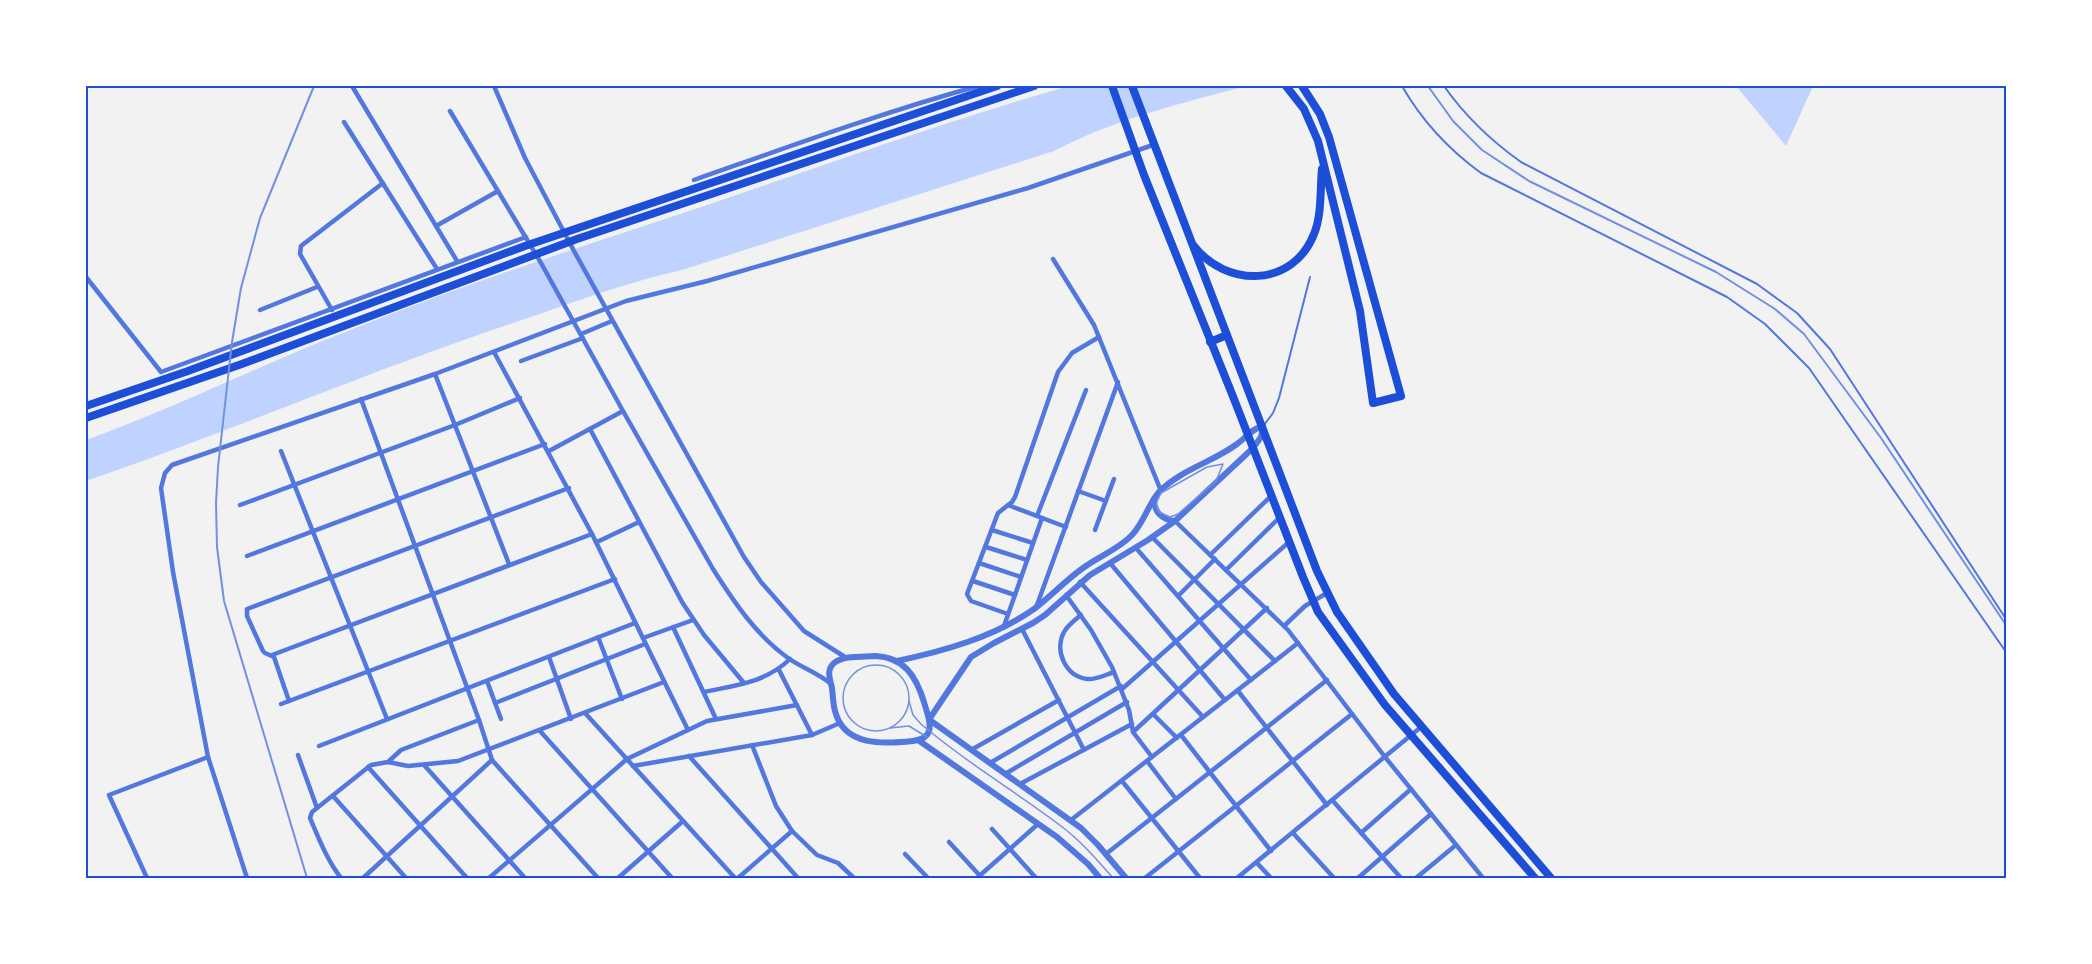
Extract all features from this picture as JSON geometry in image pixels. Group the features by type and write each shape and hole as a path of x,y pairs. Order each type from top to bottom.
{"highway":[{"path":"86,406 238,353 525,246 997,86"},
{"path":"86,418 578,239 1034,86"},
{"path":"1286,86 1309,120 1323,160 1360,311 1373,403 1401,396 1329,137 1320,114 1302,86"},
{"path":"1193,245 1211,263 1238,275 1268,274 1287,266 1309,245 1317,226 1323,160"}],"main road":[{"path":"1112,86 1130,138 1289,542 1324,621 1378,696 1535,879"},
{"path":"1132,86 1327,593 1337,612 1381,677 1551,879"},
{"path":"1210,342 1227,335"}],"street":[{"path":"352,86 458,261"},
{"path":"494,86 525,158 574,252 744,557 761,582 804,630 846,658"},
{"path":"694,180 830,132 978,86"},
{"path":"450,111 526,237 622,411 730,594 760,633 790,659 831,684"},
{"path":"344,122 438,269"},
{"path":"247,879 208,758 173,572 161,483 165,473 177,463 435,374 626,301 707,281 995,197 1153,145"},
{"path":"332,310 300,254 301,246 383,183"},
{"path":"436,226 498,191"},
{"path":"86,277 161,372 526,237"},
{"path":"1053,260 1082,303 1099,337 1161,490"},
{"path":"260,310 317,287"},
{"path":"521,361 611,320"},
{"path":"1008,614 969,599 967,594 1000,510 1015,497 1058,372 1072,353 1099,337"},
{"path":"494,352 549,450 597,543 688,730"},
{"path":"435,374 509,564"},
{"path":"1037,607 1118,382"},
{"path":"1004,626 1086,390"},
{"path":"240,505 520,398"},
{"path":"361,399 492,760 598,879"},
{"path":"549,450 622,411"},
{"path":"897,661 970,641 1004,626 1037,607 1082,568 1126,541 1137,529 1161,490 1231,449 1247,435 1263,426"},
{"path":"1126,879 1090,836 1071,820 930,719 916,679 897,661 882,656 846,658 835,662 831,667 829,676 835,710 840,723 857,738 872,743 887,744 918,740 926,735 930,719 966,663 977,652 1045,615 1080,582 1175,521 1253,448 1261,437 1263,426"},
{"path":"590,429 693,620 744,683"},
{"path":"247,556 545,444"},
{"path":"281,451 387,719"},
{"path":"1095,531 1114,479"},
{"path":"569,489 250,607 247,609 247,616 265,653 272,655 592,534"},
{"path":"1078,491 1106,501"},
{"path":"1178,596 1272,496"},
{"path":"1155,498 1155,505 1165,519 1175,521 1284,626 1384,757 1482,878"},
{"path":"1008,505 1065,527"},
{"path":"1226,570 1280,517"},
{"path":"597,543 639,522"},
{"path":"992,530 1033,543"},
{"path":"1152,537 1275,662"},
{"path":"990,763 1121,688 1289,542"},
{"path":"986,547 1027,560"},
{"path":"1136,548 1251,680"},
{"path":"979,563 1021,578"},
{"path":"1110,563 1225,700"},
{"path":"281,705 615,579"},
{"path":"973,581 1015,595"},
{"path":"1080,582 1203,717"},
{"path":"1284,626 1313,600 1327,593"},
{"path":"1066,595 1081,615 1114,672 1127,702 1133,732 1152,757"},
{"path":"1133,732 1267,608"},
{"path":"1081,615 1064,633 1061,642 1063,661 1076,675 1085,679 1094,679 1114,672"},
{"path":"495,703 606,659 693,620"},
{"path":"319,746 635,623"},
{"path":"673,627 716,719"},
{"path":"1022,629 1084,750"},
{"path":"598,638 622,699"},
{"path":"970,641 977,652"},
{"path":"1071,820 1298,643"},
{"path":"272,655 289,702"},
{"path":"549,657 571,719"},
{"path":"704,692 768,676 779,670 790,659"},
{"path":"779,670 812,735"},
{"path":"1106,854 1327,680"},
{"path":"488,681 501,719"},
{"path":"341,879 326,856 311,820 311,813 368,767 376,763 388,762 402,766 458,761 664,682"},
{"path":"1238,691 1327,805"},
{"path":"971,750 1059,700"},
{"path":"1005,774 1127,702"},
{"path":"489,879 627,759 716,719 797,705"},
{"path":"585,713 736,879 792,831"},
{"path":"1153,714 1179,736 1271,851"},
{"path":"1145,879 1352,714"},
{"path":"388,762 401,750 479,720"},
{"path":"633,766 812,735 840,723"},
{"path":"1020,784 1132,724"},
{"path":"1237,879 1422,727"},
{"path":"540,730 672,879"},
{"path":"918,740 1038,824 1072,850 1099,878"},
{"path":"752,745 776,806 792,831 817,855 838,863 854,879"},
{"path":"298,755 317,808"},
{"path":"689,756 798,879"},
{"path":"147,879 109,795 208,758"},
{"path":"363,879 492,760"},
{"path":"1147,761 1176,799"},
{"path":"424,765 525,879"},
{"path":"368,767 467,879"},
{"path":"1122,781 1200,879"},
{"path":"1361,833 1411,789"},
{"path":"333,796 406,879"},
{"path":"1333,801 1401,879"},
{"path":"1358,879 1431,814"},
{"path":"618,879 683,821"},
{"path":"949,842 980,878 1038,824"},
{"path":"992,829 1036,879"},
{"path":"1293,833 1334,879"},
{"path":"1416,879 1456,845"},
{"path":"905,854 928,879"},
{"path":"1257,863 1271,879"}],"lane":[{"path":"1402,86 1429,126 1462,159 1481,173 1727,297 1756,317 1782,340 1814,375 2007,652"},
{"path":"1444,86 1475,125 1521,162 1757,284 1797,313 1830,349 2007,619"},
{"path":"1263,426 1273,413 1279,398 1310,277"}],"water":[{"path":"1069,86 1247,86 1149,113 1101,130 1054,151 682,270 583,299 415,358 86,481 86,440 315,344 423,302 536,262 911,135"},
{"path":"1736,86 1813,86 1786,146"}],"tram line":[{"path":"1223,464 1216,481 1178,514 1170,517 1159,512 1156,504 1161,493 1207,467 1223,464"},
{"path":"876,665 889,668 899,675 906,685 909,698 906,711 899,721 889,728 876,731 863,728 853,721 846,711 843,698 846,685 853,675 863,668 876,665"},
{"path":"909,701 913,715 921,724 1068,832 1113,878"},
{"path":"890,728 909,726 927,737"}],"railway":[{"path":"307,878 224,601 217,547 216,503 232,342 241,288 260,218 314,86"},
{"path":"1428,86 1453,121 1482,150 1529,181 1716,272 1775,309 1804,334 1881,438 2006,625"}]}
